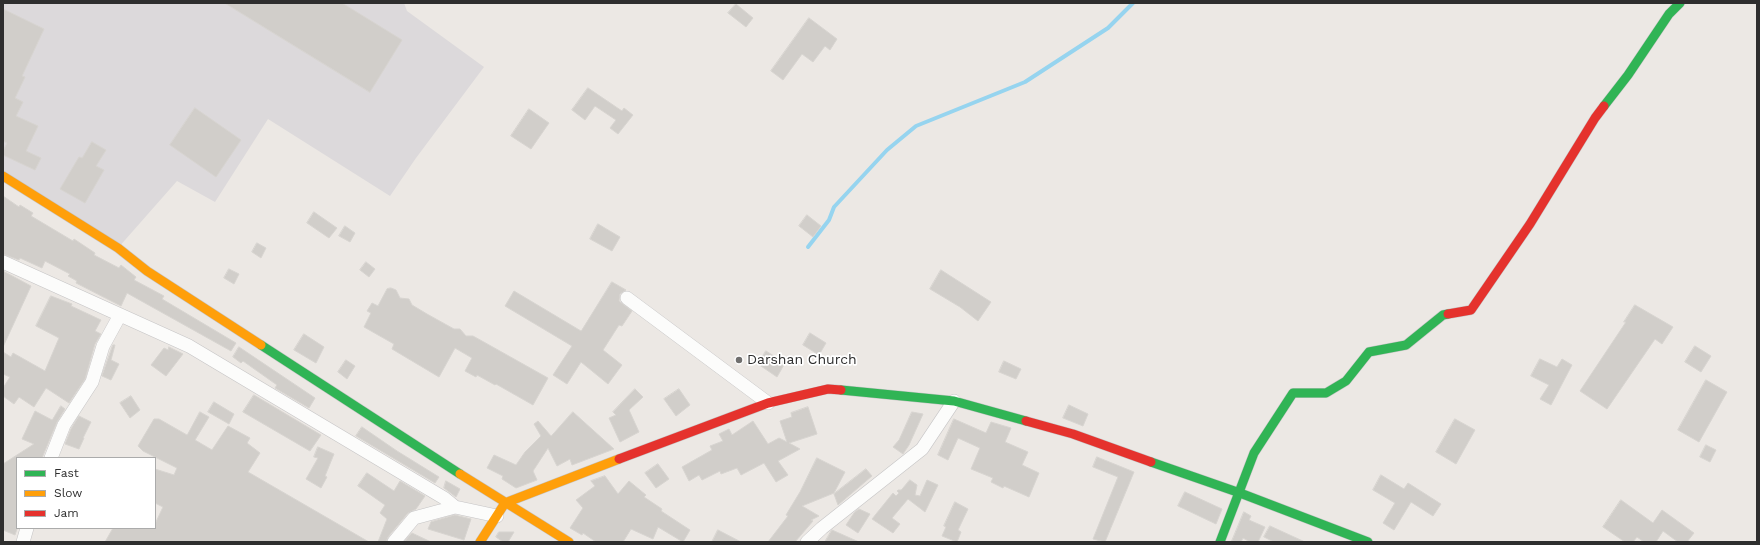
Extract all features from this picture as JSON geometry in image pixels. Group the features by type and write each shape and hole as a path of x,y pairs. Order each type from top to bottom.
{"street":[{"path":"1220,542 1240,493 1254,452 1293,393 1326,393 1346,381 1370,352 1406,345 1444,315 1471,310 1530,224 1595,118 1628,75 1669,14 1680,3"},
{"path":"3,176 118,248 148,271 505,503 569,542"},
{"path":"3,262 120,315 205,356 444,498 455,507"},
{"path":"627,298 768,403"},
{"path":"51,457 64,425 92,382 103,346 120,315"},
{"path":"480,542 505,503 768,403 828,389 954,401 1074,434 1240,493 1368,542"},
{"path":"807,542 822,528 922,449 954,401"},
{"path":"394,542 414,518 455,507 497,516"},
{"path":"23,542 27,529"}],"shaded area":[{"path":"3,3 404,3 407,11 484,67 416,158 390,196 268,119 215,202 177,181 118,248 3,176"}],"building":[{"path":"225,3 342,3 402,40 370,92"},
{"path":"736,4 753,18 746,27 728,13"},
{"path":"3,9 44,29 22,76 25,77 15,98 23,102 16,116 38,126 26,151 41,158 35,170 3,155 3,151 7,143 3,141"},
{"path":"809,18 837,39 830,50 825,46 813,62 802,54 783,80 771,71"},
{"path":"588,88 622,111 624,108 633,115 618,134 610,128 616,120 595,106 585,120 572,110"},
{"path":"195,108 241,140 216,177 170,145"},
{"path":"529,109 549,123 531,149 511,136"},
{"path":"92,142 106,150 96,166 104,170 85,203 60,189 79,157 82,158"},
{"path":"3,196 19,207 20,205 33,213 31,216 73,241 74,239 95,253 94,255 119,268 121,265 136,277 134,280 164,296 162,299 236,343 231,351 127,293 121,306 76,283 77,281 68,276 70,274 45,261 42,268 20,258 19,260 3,254"},
{"path":"314,212 337,228 329,238 307,223"},
{"path":"807,215 821,226 813,237 799,226"},
{"path":"598,224 620,237 612,251 590,239"},
{"path":"345,226 355,233 350,242 339,236"},
{"path":"257,243 266,248 261,258 252,252"},
{"path":"366,262 375,269 369,277 360,270"},
{"path":"229,269 239,274 234,284 224,278"},
{"path":"941,270 991,302 978,321 960,307 930,289"},
{"path":"3,271 31,286 3,347"},
{"path":"612,282 626,290 620,294 619,301 632,311 622,326 619,325 603,350 622,365 608,384 581,362 567,384 553,375 572,346 505,306 514,291 581,331"},
{"path":"391,288 396,290 400,298 409,299 412,305 427,314 454,329 460,329 466,336 473,336 548,378 533,405 496,384 495,385 477,375 476,377 465,371 472,358 455,348 439,377 392,349 394,344 364,327 371,313 367,311 372,303 378,306 387,289"},
{"path":"51,296 72,304 71,306 101,320 95,331 101,334 95,344 85,379 69,403 46,388 34,407 19,397 14,404 3,396 3,388 10,377 3,374 3,352 11,357 13,353 45,371 59,338 36,326"},
{"path":"1635,305 1673,327 1662,344 1655,339 1607,409 1580,391 1626,322 1624,322"},
{"path":"810,333 826,343 819,355 803,345"},
{"path":"304,334 324,347 316,363 294,350"},
{"path":"113,345 115,345 111,360 119,364 111,380 102,376"},
{"path":"1695,346 1711,356 1701,372 1685,362"},
{"path":"169,347 183,354 166,376 151,365 164,348 168,350"},
{"path":"239,347 315,398 309,408 275,388 277,385 243,361 241,363 233,357"},
{"path":"766,351 785,363 777,377 758,364"},
{"path":"1540,359 1557,367 1562,359 1572,365 1551,405 1540,399 1549,385 1531,376"},
{"path":"346,360 355,366 347,379 338,372"},
{"path":"1004,361 1021,369 1016,379 999,372"},
{"path":"1706,380 1727,392 1699,442 1678,430"},
{"path":"635,389 643,397 629,410 639,432 620,442 609,418 616,415 613,412"},
{"path":"679,389 690,405 676,416 664,399"},
{"path":"254,395 321,435 310,451 243,412"},
{"path":"131,396 140,410 130,418 120,403"},
{"path":"214,402 234,414 229,424 208,412"},
{"path":"1069,405 1088,414 1083,426 1063,418"},
{"path":"61,406 65,409 57,422 42,457 16,457 17,529 15,535 3,530 3,464 34,444 22,439 35,411 52,420"},
{"path":"808,407 817,434 789,443 800,449 778,461 788,475 776,482 764,463 741,475 737,468 721,474 720,471 702,480 699,475 689,481 682,467 712,450 710,446 723,441 719,434 729,429 732,435 753,421 768,444 779,438 787,442 780,421 792,417 791,413"},
{"path":"200,412 209,417 195,440 212,450 228,426 250,438 247,443 260,453 248,472 369,542 105,542 112,529 156,529 156,522 163,507 156,504 156,469 174,475 177,468 143,451 138,446 154,419 159,419 187,435"},
{"path":"573,412 614,449 572,465 570,459 557,466 548,448 533,471 537,480 516,488 502,479 503,476 487,468 494,455 516,465 525,452 541,436 534,424 538,421 551,436"},
{"path":"912,412 923,414 909,445 903,454 893,447 899,440"},
{"path":"79,416 91,422 79,449 65,444 71,429"},
{"path":"954,419 986,433 991,422 1011,428 1005,442 1028,452 1022,465 1039,473 1029,497 1004,486 1003,488 991,482 993,478 971,469 980,448 958,438 948,460 938,455"},
{"path":"1455,419 1475,430 1456,464 1436,452"},
{"path":"362,427 439,477 435,483 356,436"},
{"path":"1706,445 1716,450 1710,462 1700,457"},
{"path":"318,447 334,454 325,476 327,477 321,488 306,479 318,458 314,457"},
{"path":"1097,457 1134,472 1105,542 1093,539 1118,477 1093,467"},
{"path":"817,458 845,472 834,493 802,506 819,516 811,520 813,521 795,542 768,542 788,516 786,515 800,492"},
{"path":"658,464 669,479 656,488 645,473"},
{"path":"866,469 872,476 838,505 834,494"},
{"path":"367,473 394,491 400,481 425,496 416,509 408,513 388,537 386,542 378,542 387,519 380,513 385,505 358,486"},
{"path":"1381,475 1404,489 1408,483 1441,504 1433,516 1411,502 1394,530 1383,523 1395,503 1373,490"},
{"path":"605,476 618,494 629,481 646,495 644,497 662,509 661,511 690,530 683,542 658,527 653,539 631,529 623,542 596,542 583,533 582,535 570,528 583,508 576,500 595,486 591,481"},
{"path":"910,480 917,485 915,495 920,496 927,480 938,485 925,512 908,499 892,518 900,524 893,533 872,519 893,493 896,496 899,493 897,491 901,490"},
{"path":"446,481 460,489 456,497 444,488"},
{"path":"1185,492 1222,509 1216,524 1178,506"},
{"path":"1621,500 1653,523 1662,510 1694,533 1687,542 1678,542 1663,531 1656,542 1644,542 1637,537 1633,542 1625,542 1603,527"},
{"path":"955,502 968,509 958,530 961,532 957,542 942,536 946,527 944,526"},
{"path":"859,509 870,514 858,533 846,525 854,513"},
{"path":"1244,512 1251,516 1249,520 1265,527 1258,542 1250,542 1243,538 1241,542 1232,541"},
{"path":"455,515 471,519 464,540 428,529 431,522"},
{"path":"1270,526 1305,542 1274,542 1264,537"},
{"path":"718,530 741,542 712,542"},
{"path":"832,530 859,542 825,542"},
{"path":"499,532 514,532 508,542 503,542 496,537"},
{"path":"412,533 431,542 404,542"}],"waterway":[{"path":"808,247 829,220 834,207 887,150 916,126 1025,82 1108,28 1133,3"}],"traffic: fast":[{"path":"1604,106 1628,75 1669,14 1680,3"},
{"path":"1220,542 1254,453 1293,393 1326,393 1346,381 1369,352 1406,345 1443,315 1448,314"},
{"path":"261,345 460,474"},
{"path":"841,390 954,401 1026,421"},
{"path":"1151,462 1240,493 1368,542"}],"traffic: slow":[{"path":"3,176 118,248 147,271 261,345"},
{"path":"480,542 505,503 619,459"},
{"path":"460,474 569,542"}],"traffic: jam":[{"path":"1448,314 1471,310 1530,224 1595,118 1604,106"},
{"path":"619,459 768,403 828,389 841,390"},
{"path":"1026,421 1073,434 1151,462"}],"place":[{"name":"Darshan Church","path":"739,360"}]}
